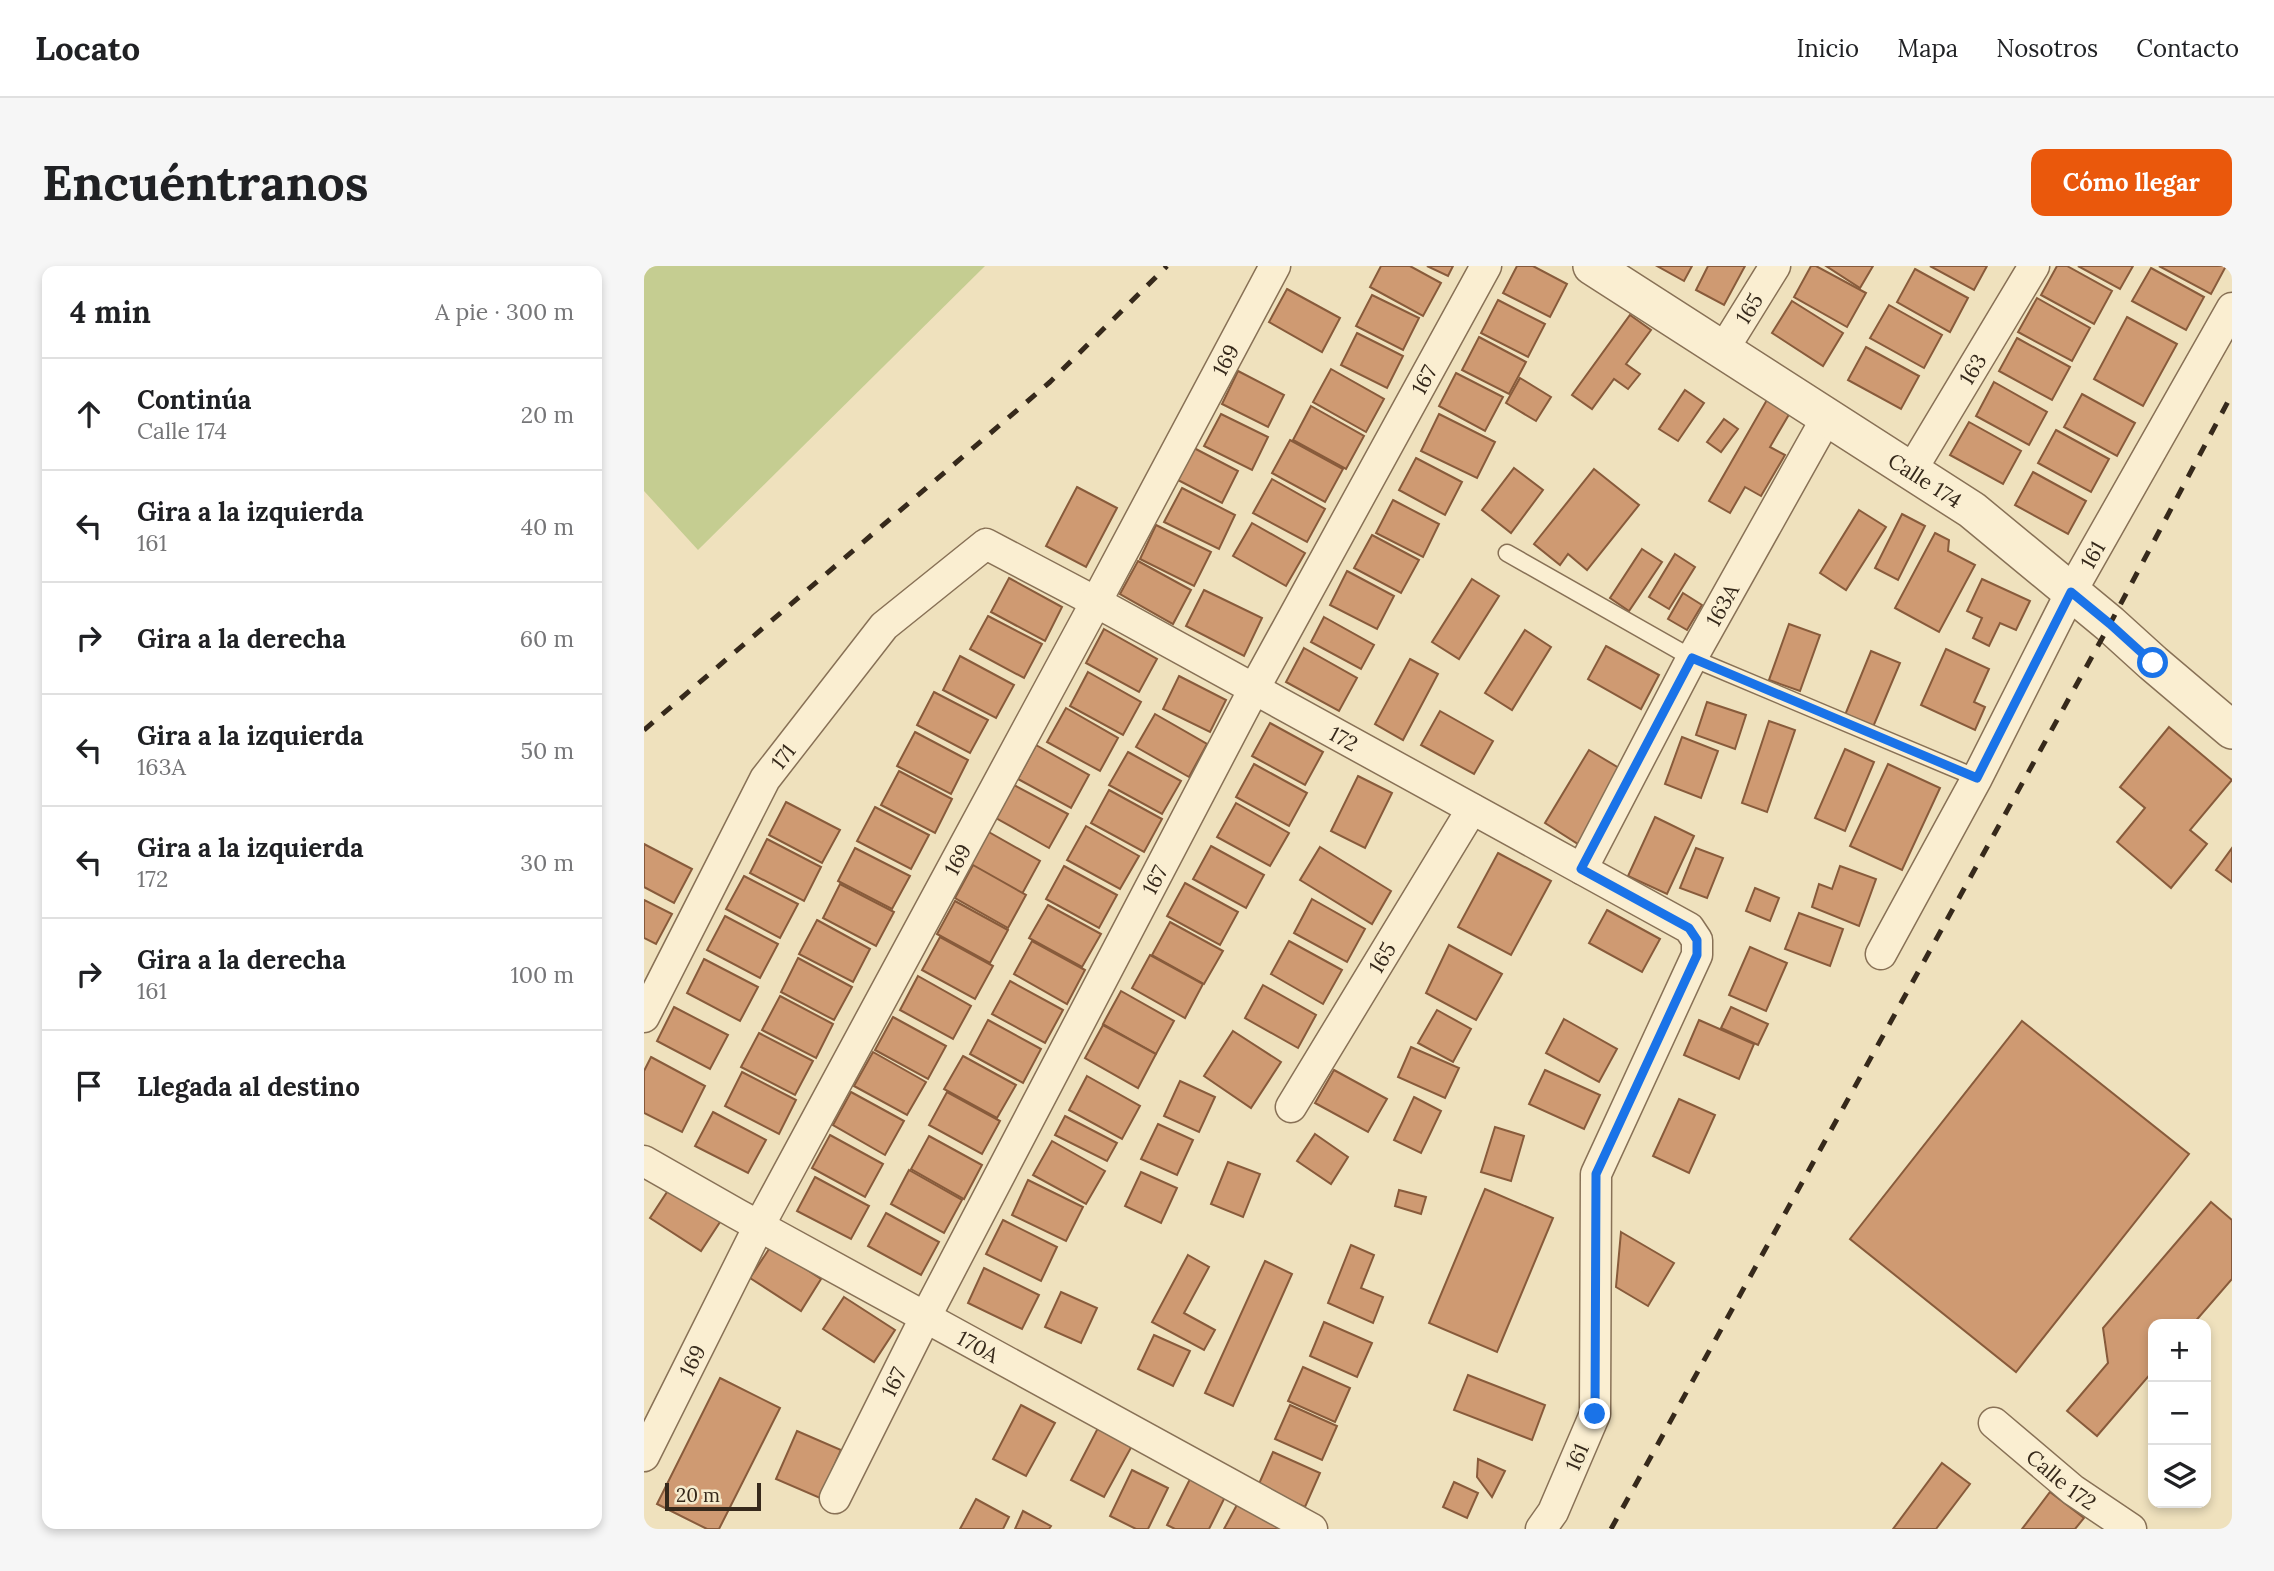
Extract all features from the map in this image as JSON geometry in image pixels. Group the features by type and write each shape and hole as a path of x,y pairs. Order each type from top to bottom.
{"street":[{"name":"169","path":"644,1456 759,1226 1275,266"},
{"name":"167","path":"835,1499 926,1316 1254,689 1486,266"},
{"name":"Calle 174","path":"1592,266 1972,510 2232,730"},
{"name":"165","path":"1723,350 1775,266"},
{"name":"163","path":"1911,471 2034,266"},
{"name":"161","path":"1881,954 1977,778 2071,592 2232,308"},
{"name":"163A","path":"1581,869 1692,658 1827,417"},
{"name":"172","path":"986,544 1689,928 1697,940"},
{"name":"171","path":"644,1017 765,779 884,626 986,544"},
{"name":"165","path":"1291,1107 1472,809"},
{"name":"161","path":"1541,1529 1553,1512 1595,1414 1596,1174 1697,955 1697,940"},
{"name":"170A","path":"644,1161 1312,1529"},
{"name":"Calle 172","path":"1994,1423 2073,1490 2127,1528"}],"lane":[{"path":"1507,553 1692,658 1977,778"}],"green space":[{"path":"644,266 985,266 698,550 644,491"}],"building":[{"path":"1381,266 1410,266 1441,283 1423,316 1370,287"},
{"path":"1427,266 1453,266 1448,276"},
{"path":"1517,266 1533,266 1567,284 1550,317 1503,293"},
{"path":"1657,266 1692,266 1684,281"},
{"path":"1708,266 1745,266 1724,305 1696,290"},
{"path":"1811,266 1816,266 1866,293 1847,327 1794,297"},
{"path":"1826,266 1873,266 1860,288"},
{"path":"1930,266 1987,266 1974,290"},
{"path":"2057,266 2067,266 2112,291 2094,324 2041,295"},
{"path":"2078,266 2133,266 2120,289"},
{"path":"2159,266 2226,266 2211,294"},
{"path":"2151,268 2204,297 2186,330 2132,301"},
{"path":"1915,269 1968,298 1950,332 1897,302"},
{"path":"1287,289 1340,318 1322,352 1269,322"},
{"path":"1372,295 1419,318 1403,350 1356,326"},
{"path":"2037,298 2090,328 2072,361 2018,332"},
{"path":"1498,300 1545,324 1528,357 1481,333"},
{"path":"1792,301 1843,333 1823,366 1772,333"},
{"path":"1889,305 1942,335 1924,368 1870,338"},
{"path":"1630,315 1651,330 1626,364 1640,374 1628,389 1614,379 1592,409 1572,395"},
{"path":"2127,317 2177,344 2143,406 2094,379"},
{"path":"1357,333 1403,356 1387,388 1341,365"},
{"path":"1479,337 1526,362 1509,394 1462,370"},
{"path":"2017,338 2070,367 2052,400 1999,371"},
{"path":"1866,347 1919,376 1901,409 1848,380"},
{"path":"1331,369 1384,399 1366,432 1313,402"},
{"path":"1238,371 1284,395 1268,427 1222,404"},
{"path":"1456,373 1503,397 1485,431 1439,406"},
{"path":"1520,378 1551,397 1536,421 1506,403"},
{"path":"1994,382 2047,412 2029,445 1976,416"},
{"path":"1685,390 1704,403 1678,441 1659,429"},
{"path":"2082,394 2135,423 2117,456 2064,427"},
{"path":"1768,398 1791,411 1770,447 1785,455 1761,496 1745,487 1730,513 1709,501"},
{"path":"1311,406 1364,436 1346,469 1293,440"},
{"path":"1221,414 1268,437 1252,470 1204,446"},
{"path":"1439,414 1495,442 1477,478 1421,451"},
{"path":"1724,419 1738,429 1721,452 1707,442"},
{"path":"1969,422 2021,451 2003,484 1950,455"},
{"path":"2056,430 2109,459 2091,492 2038,463"},
{"path":"1290,440 1343,469 1325,502 1272,473"},
{"path":"1192,447 1238,471 1222,503 1176,479"},
{"path":"1416,458 1462,482 1445,515 1399,490"},
{"path":"1514,468 1543,490 1511,533 1482,510"},
{"path":"1594,469 1639,505 1587,570 1568,554 1560,565 1534,544"},
{"path":"2033,472 2086,501 2068,534 2015,505"},
{"path":"1272,479 1325,509 1307,542 1253,513"},
{"path":"1077,487 1117,508 1086,567 1046,546"},
{"path":"1182,488 1235,515 1219,549 1164,522"},
{"path":"1393,500 1439,524 1423,557 1376,533"},
{"path":"1859,510 1886,527 1846,590 1820,573"},
{"path":"1902,514 1925,526 1898,580 1875,568"},
{"path":"1252,523 1305,553 1286,586 1233,556"},
{"path":"1156,525 1211,552 1194,586 1140,559"},
{"path":"1935,533 1949,540 1948,551 1975,565 1939,632 1895,608"},
{"path":"1372,535 1419,560 1401,593 1354,568"},
{"path":"1642,549 1662,562 1629,611 1610,598"},
{"path":"1675,554 1695,567 1669,609 1649,597"},
{"path":"1138,561 1191,590 1173,624 1120,594"},
{"path":"1347,571 1394,596 1377,629 1330,605"},
{"path":"1009,578 1062,607 1045,641 991,612"},
{"path":"1472,579 1499,596 1459,659 1432,642"},
{"path":"1982,579 2030,601 2016,630 2000,623 1989,646 1973,638 1982,618 1967,611"},
{"path":"1204,590 1262,618 1244,656 1186,626"},
{"path":"1683,593 1702,605 1687,630 1668,619"},
{"path":"988,616 1042,644 1024,678 970,649"},
{"path":"1324,617 1374,645 1361,669 1311,642"},
{"path":"1789,624 1820,635 1800,691 1769,680"},
{"path":"1104,629 1157,659 1139,692 1086,663"},
{"path":"1525,630 1551,647 1512,710 1485,693"},
{"path":"1606,646 1659,675 1641,709 1588,679"},
{"path":"1304,648 1357,678 1339,711 1286,682"},
{"path":"1946,649 1989,669 1974,702 1985,707 1975,730 1921,705"},
{"path":"1871,651 1900,663 1873,727 1845,715"},
{"path":"960,656 1014,685 996,718 943,690"},
{"path":"1410,659 1438,674 1403,740 1375,724"},
{"path":"1088,672 1141,702 1123,735 1070,706"},
{"path":"1179,676 1226,700 1210,732 1163,709"},
{"path":"934,692 988,720 970,753 917,725"},
{"path":"1707,702 1746,715 1735,749 1696,735"},
{"path":"1066,708 1118,738 1100,771 1047,742"},
{"path":"1440,711 1493,741 1474,774 1421,745"},
{"path":"1155,714 1207,744 1189,777 1136,747"},
{"path":"1769,721 1795,730 1767,812 1742,803"},
{"path":"1270,723 1323,752 1305,785 1252,756"},
{"path":"2169,727 2232,780 2190,830 2207,844 2171,888 2117,842 2145,808 2120,787"},
{"path":"915,732 968,760 951,794 897,766"},
{"path":"1682,737 1718,751 1701,798 1665,784"},
{"path":"1036,745 1089,775 1071,808 1018,779"},
{"path":"1845,749 1874,762 1845,831 1815,818"},
{"path":"1589,750 1624,771 1578,844 1545,823"},
{"path":"1128,752 1181,781 1162,814 1109,785"},
{"path":"1254,764 1307,793 1289,826 1236,797"},
{"path":"1888,764 1940,788 1902,870 1850,846"},
{"path":"899,771 952,799 935,833 881,805"},
{"path":"1358,776 1392,793 1365,848 1331,831"},
{"path":"1014,785 1068,814 1049,848 996,818"},
{"path":"1109,790 1162,819 1144,852 1091,823"},
{"path":"786,802 840,830 822,863 769,835"},
{"path":"1236,803 1289,833 1270,866 1217,837"},
{"path":"875,807 929,835 911,869 857,841"},
{"path":"1655,817 1694,836 1667,894 1628,876"},
{"path":"1086,826 1139,856 1120,889 1067,860"},
{"path":"987,831 1040,861 1022,894 969,865"},
{"path":"767,839 821,867 804,901 750,873"},
{"path":"644,844 692,869 674,903 644,887"},
{"path":"1211,846 1264,875 1246,908 1193,879"},
{"path":"1320,847 1391,891 1372,924 1300,880"},
{"path":"855,848 910,876 892,909 838,881"},
{"path":"1696,848 1723,858 1707,898 1680,888"},
{"path":"2232,848 2232,882 2216,870"},
{"path":"1498,853 1551,881 1511,955 1458,927"},
{"path":"973,865 1026,895 1008,928 955,898"},
{"path":"1064,866 1117,895 1099,928 1046,899"},
{"path":"1840,866 1876,879 1859,926 1812,907 1819,884 1832,889"},
{"path":"744,876 798,904 780,938 726,909"},
{"path":"1185,883 1238,912 1220,945 1167,916"},
{"path":"840,884 894,912 876,946 823,918"},
{"path":"1755,888 1779,898 1770,921 1746,911"},
{"path":"1312,899 1365,929 1347,962 1294,933"},
{"path":"644,900 672,914 656,944 644,938"},
{"path":"955,901 1008,930 990,963 937,934"},
{"path":"1048,905 1101,934 1082,967 1029,938"},
{"path":"1607,910 1660,939 1642,972 1589,943"},
{"path":"1799,913 1843,929 1830,966 1785,949"},
{"path":"725,916 778,944 760,978 707,950"},
{"path":"817,920 870,949 853,982 799,954"},
{"path":"1170,922 1223,951 1204,984 1152,955"},
{"path":"940,937 993,966 975,999 922,970"},
{"path":"1032,941 1085,970 1067,1004 1014,974"},
{"path":"1289,941 1342,970 1323,1004 1271,974"},
{"path":"1449,945 1502,974 1476,1020 1426,993"},
{"path":"1750,947 1787,963 1766,1011 1729,995"},
{"path":"1150,955 1203,984 1185,1018 1132,988"},
{"path":"798,958 852,987 834,1020 781,992"},
{"path":"704,959 758,987 740,1021 687,993"},
{"path":"918,976 971,1006 953,1039 900,1010"},
{"path":"1010,981 1063,1010 1045,1043 992,1014"},
{"path":"1263,985 1316,1015 1298,1048 1245,1018"},
{"path":"1121,991 1174,1021 1156,1054 1103,1024"},
{"path":"780,996 833,1024 816,1058 762,1030"},
{"path":"674,1007 728,1035 710,1069 657,1041"},
{"path":"1731,1007 1768,1024 1758,1045 1721,1028"},
{"path":"1437,1010 1471,1029 1453,1062 1418,1043"},
{"path":"893,1017 946,1046 928,1079 875,1050"},
{"path":"1564,1019 1617,1049 1599,1082 1546,1053"},
{"path":"988,1020 1041,1049 1023,1083 970,1054"},
{"path":"1699,1020 1754,1044 1739,1079 1684,1055"},
{"path":"2022,1021 2189,1154 2016,1372 1850,1239"},
{"path":"1103,1025 1156,1054 1138,1088 1085,1058"},
{"path":"1233,1031 1281,1062 1251,1108 1204,1076"},
{"path":"759,1033 813,1061 795,1095 741,1067"},
{"path":"1411,1047 1459,1068 1445,1098 1398,1077"},
{"path":"873,1052 926,1082 907,1115 854,1086"},
{"path":"963,1056 1016,1085 997,1118 944,1089"},
{"path":"651,1057 705,1086 682,1132 644,1113 644,1071"},
{"path":"1334,1070 1387,1099 1368,1132 1315,1103"},
{"path":"1545,1070 1600,1095 1584,1129 1529,1104"},
{"path":"742,1072 796,1100 779,1134 725,1106"},
{"path":"1087,1076 1140,1106 1122,1139 1069,1110"},
{"path":"1180,1081 1215,1097 1199,1132 1164,1116"},
{"path":"851,1092 904,1121 885,1155 833,1125"},
{"path":"947,1092 1000,1121 982,1154 929,1125"},
{"path":"1414,1097 1441,1111 1421,1153 1394,1140"},
{"path":"1679,1099 1715,1115 1689,1173 1653,1156"},
{"path":"713,1112 766,1140 748,1173 695,1146"},
{"path":"1065,1116 1117,1143 1107,1161 1055,1135"},
{"path":"1158,1124 1193,1140 1177,1175 1141,1159"},
{"path":"1495,1127 1524,1136 1511,1181 1481,1172"},
{"path":"1315,1134 1348,1157 1331,1184 1297,1161"},
{"path":"830,1135 883,1164 865,1197 812,1168"},
{"path":"929,1136 982,1165 964,1199 911,1169"},
{"path":"1052,1141 1105,1171 1086,1204 1033,1175"},
{"path":"1228,1162 1260,1174 1243,1217 1211,1204"},
{"path":"909,1170 962,1200 944,1233 891,1204"},
{"path":"1141,1172 1177,1188 1161,1223 1125,1206"},
{"path":"815,1177 869,1206 851,1239 797,1211"},
{"path":"1028,1180 1083,1207 1066,1241 1012,1215"},
{"path":"671,1186 722,1219 701,1251 650,1218"},
{"path":"1485,1189 1553,1218 1497,1352 1429,1323"},
{"path":"1399,1190 1426,1197 1421,1214 1395,1206"},
{"path":"2211,1202 2232,1220 2232,1279 2197,1319 2148,1319 2148,1377 2097,1436 2067,1411 2108,1363 2103,1328"},
{"path":"886,1213 939,1242 921,1275 868,1246"},
{"path":"1003,1220 1057,1247 1041,1281 986,1254"},
{"path":"1621,1232 1674,1263 1648,1306 1616,1287"},
{"path":"1351,1245 1374,1255 1361,1288 1383,1297 1373,1323 1328,1303"},
{"path":"771,1246 821,1279 801,1311 750,1278"},
{"path":"1188,1255 1209,1267 1184,1313 1215,1330 1204,1350 1152,1322"},
{"path":"1265,1261 1292,1274 1233,1406 1205,1393"},
{"path":"984,1268 1039,1295 1022,1329 968,1303"},
{"path":"1061,1292 1097,1308 1081,1343 1045,1327"},
{"path":"844,1297 895,1330 874,1362 823,1329"},
{"path":"1324,1322 1372,1343 1357,1377 1310,1356"},
{"path":"1154,1335 1190,1351 1173,1386 1138,1369"},
{"path":"1303,1367 1350,1388 1335,1422 1288,1401"},
{"path":"1468,1375 1545,1405 1532,1440 1454,1410"},
{"path":"720,1378 780,1408 719,1529 707,1529 657,1504"},
{"path":"1021,1405 1055,1423 1026,1476 993,1459"},
{"path":"1290,1405 1337,1426 1322,1460 1275,1439"},
{"path":"1099,1426 1133,1444 1104,1497 1071,1480"},
{"path":"797,1431 841,1450 820,1498 776,1479"},
{"path":"1273,1452 1320,1473 1305,1507 1258,1486"},
{"path":"1478,1459 1505,1471 1492,1497 1477,1477"},
{"path":"1942,1463 1970,1484 1936,1529 1893,1529"},
{"path":"1132,1470 1168,1488 1148,1529 1136,1529 1110,1516"},
{"path":"1190,1479 1225,1497 1209,1529 1175,1529 1167,1525"},
{"path":"1454,1482 1478,1493 1467,1518 1443,1507"},
{"path":"2050,1492 2084,1518 2075,1529 2022,1529"},
{"path":"976,1499 1009,1517 1003,1529 960,1529"},
{"path":"1238,1503 1283,1529 1224,1529"},
{"path":"1023,1511 1051,1526 1049,1529 1015,1529"}],"railway":[{"path":"644,730 1050,382 1167,266"},
{"path":"1611,1529 2110,624 2232,394"}],"route":[{"path":"1595,1414 1596,1174 1697,955 1697,940 1689,928 1581,869 1692,658 1977,778 2071,592 2153,663"}]}
